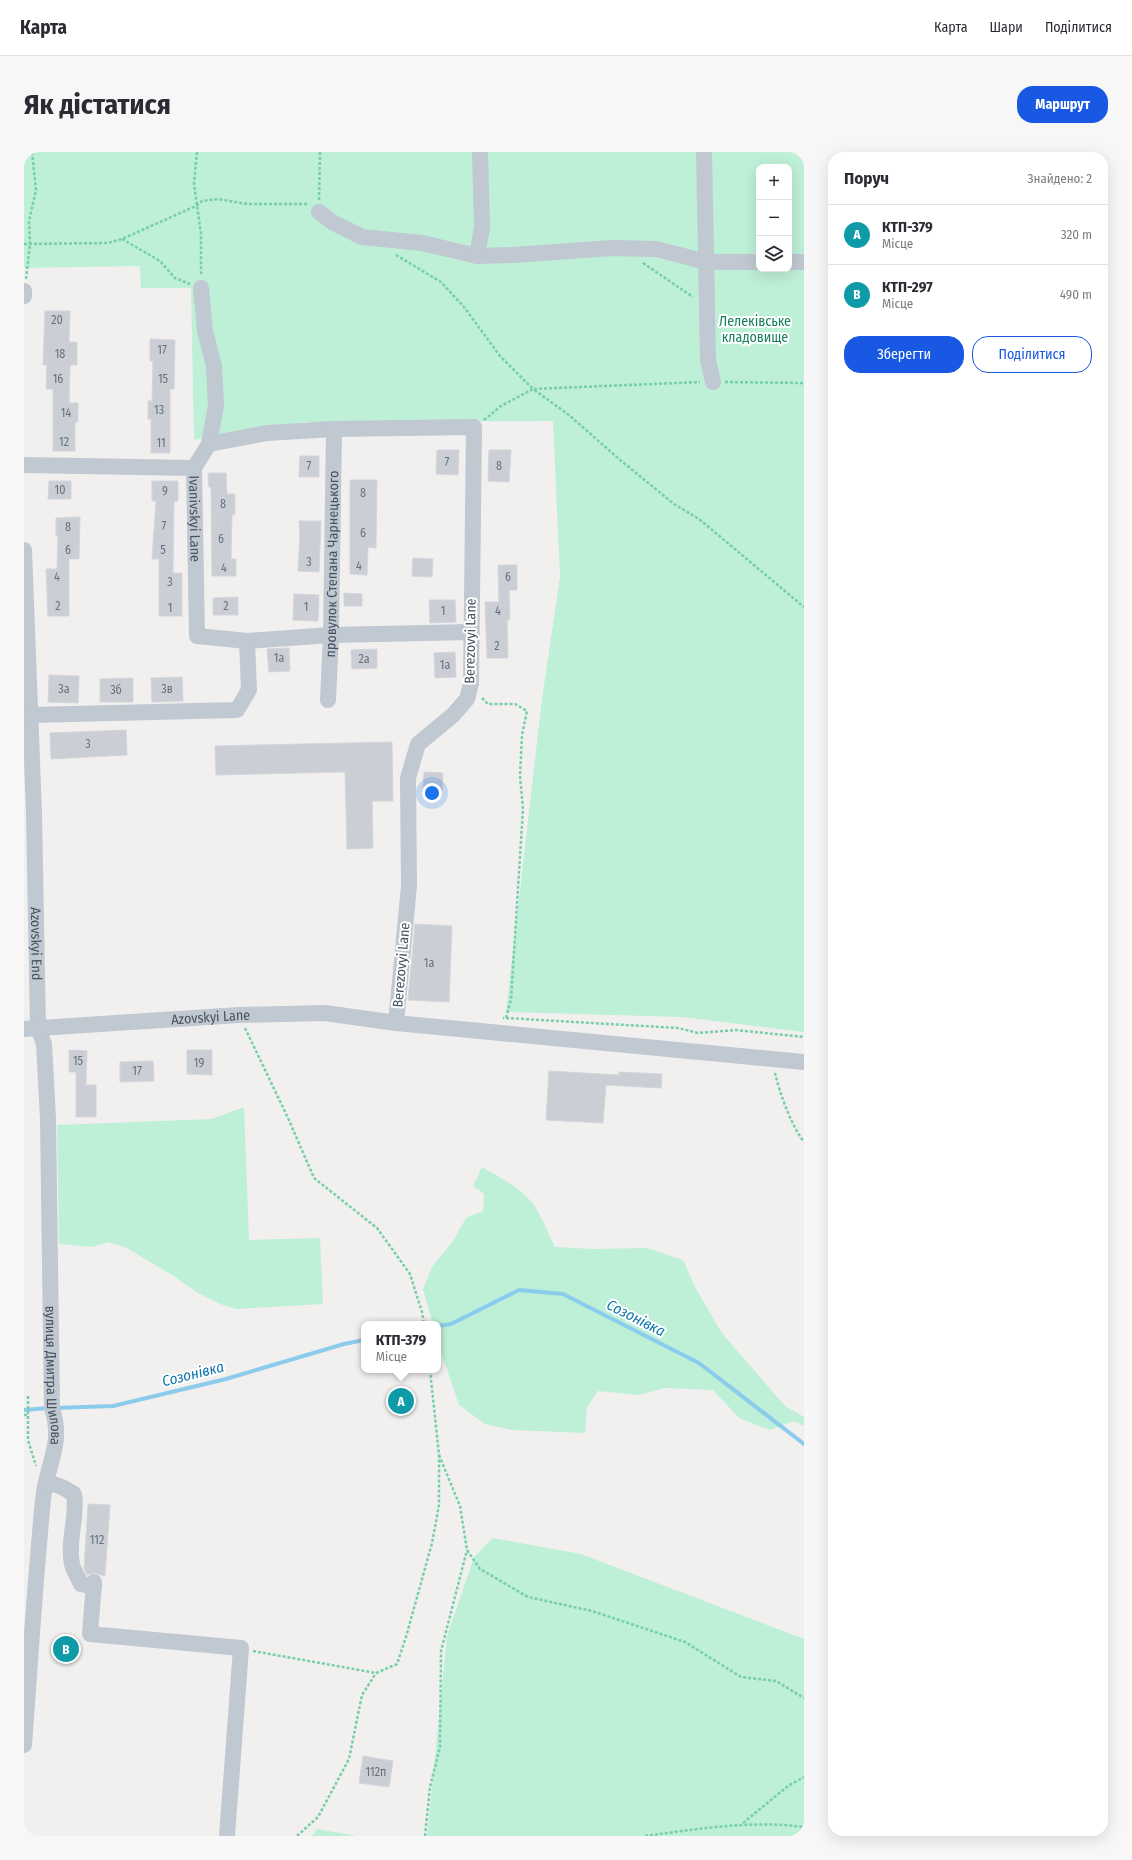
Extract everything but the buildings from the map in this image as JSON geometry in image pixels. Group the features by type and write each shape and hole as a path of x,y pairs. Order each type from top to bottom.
{"street":[{"path":"477,256 482,227 480,152"},
{"path":"704,152 704,225 707,262 708,360 714,382"},
{"path":"319,212 332,222 362,237 422,243 477,256 612,248 656,249 707,262 756,262"},
{"path":"792,262 804,262"},
{"name":"Ivanivskyi Lane","path":"201,288 205,331 214,366 216,406 209,444 194,468 197,636 247,641"},
{"path":"24,291 24,296"},
{"path":"209,444 267,433 334,428 474,427"},
{"name":"Berezovyi Lane","path":"396,1023 409,886 408,778 418,744 453,715 467,699 471,684 470,632 475,448 474,427"},
{"name":"провулок Степана Чарнецького","path":"328,700 331,635 334,428"},
{"path":"24,465 194,468"},
{"name":"Azovskyi End","path":"24,550 34,813 31,1029"},
{"path":"31,715 237,710 249,690 247,641 331,635 470,632"},
{"name":"Azovskyi Lane","path":"31,1029 239,1015 325,1013 396,1023 804,1062"},
{"name":"вулиця Дмитра Шилова","path":"24,1745 43,1497 42,1476 56,1448 56,1421 52,1408 48,1119 44,1044 31,1029"},
{"path":"42,1476 74,1494 76,1505 70,1550 72,1565 81,1584 94,1584 90,1634 241,1648 227,1836"}],"path":[{"path":"24,291 30,244 28,221 36,190 32,152"},
{"path":"122,239 160,262 176,278 201,288 201,234 194,184 197,152"},
{"path":"319,212 320,152"},
{"path":"24,244 108,243 122,239 196,206 202,201 218,199 247,204 308,204 319,212"},
{"path":"389,252 441,282 464,307 500,356 533,389 569,415 619,459 674,504 699,519 804,607"},
{"path":"638,261 651,268 694,298"},
{"path":"474,427 502,406 533,389 714,382 804,383"},
{"path":"471,684 479,696 488,704 515,704 527,711 522,734 520,776 523,809 518,898 511,999 506,1018"},
{"path":"239,1015 288,1118 314,1178 377,1228 410,1274 424,1321"},
{"path":"498,1018 678,1028 698,1033 736,1030 804,1037"},
{"path":"772,1059 778,1087 798,1135 804,1142"},
{"path":"241,1648 376,1673 397,1664 432,1543 439,1505 439,1455 430,1373"},
{"path":"28,1396 28,1440 42,1476"},
{"path":"24,1416 28,1415"},
{"path":"426,1836 430,1787 440,1747 441,1651 467,1550 460,1506 439,1455"},
{"path":"467,1550 480,1569 528,1597 592,1611 685,1642 741,1677 776,1681 804,1698"},
{"path":"297,1836 318,1817 349,1759 362,1695 376,1673"},
{"path":"743,1824 788,1786 804,1777"},
{"path":"644,1836 743,1824 780,1824 804,1827"}],"green space":[{"name":"Лелеківське кладовище","path":"24,152 804,152 804,1032 681,1017 506,1012 542,699 560,577 553,421 305,422 194,440 191,288 141,288 140,266 24,268"},
{"path":"244,1107 249,1240 320,1238 323,1304 236,1309 220,1304 198,1293 172,1275 125,1247 108,1242 92,1247 59,1244 57,1125 212,1119"},
{"path":"482,1167 516,1188 531,1201 539,1213 555,1247 593,1249 647,1248 683,1260 695,1287 721,1332 785,1406 804,1417 804,1426 794,1421 770,1430 739,1418 713,1390 665,1388 639,1395 598,1391 587,1407 585,1433 512,1430 485,1424 459,1405 441,1352 441,1321 432,1321 423,1289 432,1267 453,1241 466,1218 483,1211 484,1194 473,1186"},
{"path":"493,1538 581,1554 804,1639 804,1836 427,1836 447,1636 474,1557"},
{"path":"317,1829 357,1836 312,1836"}],"waterway":[{"name":"Созонівка","path":"441,1326 451,1324 519,1290 563,1294 699,1363 804,1444"},
{"name":"Созонівка","path":"55,1408 113,1406 226,1379 344,1344 361,1341"},
{"name":"Созонівка","path":"24,1410 48,1408"}],"place":[{"name":"КТП-379","path":"401,1401"},
{"name":"КТП-297","path":"66,1649"}]}
